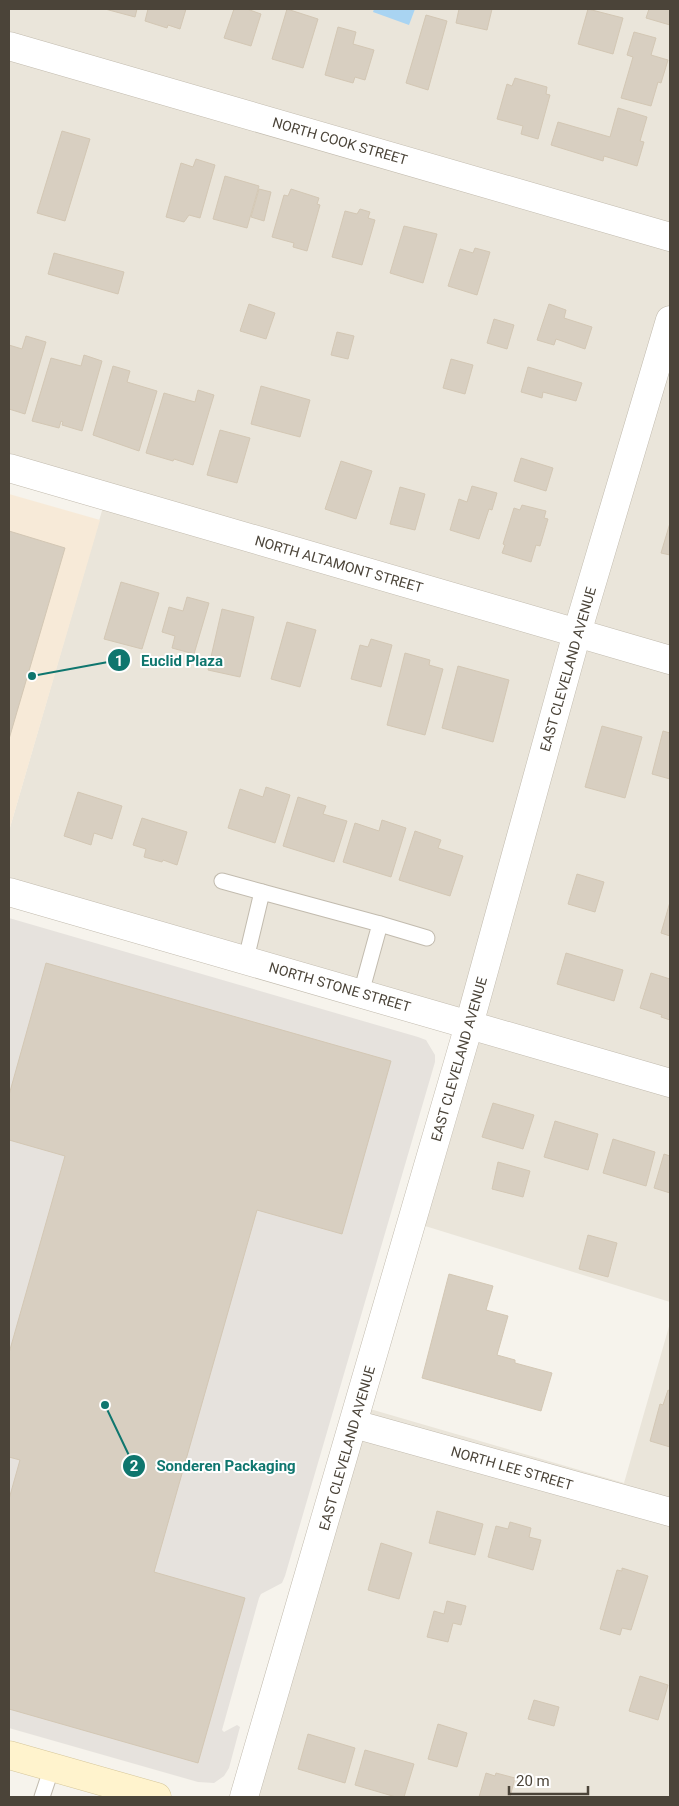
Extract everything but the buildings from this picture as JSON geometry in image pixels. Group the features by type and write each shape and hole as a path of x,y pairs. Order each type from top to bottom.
{"street":[{"name":"NORTH COOK STREET","path":"9,46 670,237"},
{"name":"EAST CLEVELAND AVENUE","path":"244,1797 470,1025 577,633 670,320"},
{"name":"NORTH ALTAMONT STREET","path":"9,468 670,660"},
{"name":"NORTH STONE STREET","path":"9,892 670,1083"},
{"name":"NORTH LEE STREET","path":"354,1424 670,1512"},
{"path":"9,1755 157,1797"}],"lane":[{"path":"222,881 427,938"},
{"path":"246,959 262,892"},
{"path":"361,993 380,924"},
{"path":"42,1797 52,1767"}],"shaded area":[{"path":"9,9 670,9 670,1302 425,1226 472,1067 452,1008 9,881 9,831 108,490 9,460"},
{"path":"9,494 100,520 9,831"},
{"path":"9,918 418,1037 426,1040 435,1055 435,1062 285,1576 282,1583 261,1594 259,1598 222,1730 224,1732 237,1725 240,1727 229,1768 224,1776 214,1783 198,1782 9,1728"},
{"path":"670,1323 670,1797 258,1797 370,1409 624,1483"}],"water":[{"path":"374,9 415,9 409,25 373,12"}],"place":[{"name":"Euclid Plaza","path":"32,676"},
{"name":"Sonderen Packaging","path":"105,1405"}]}
